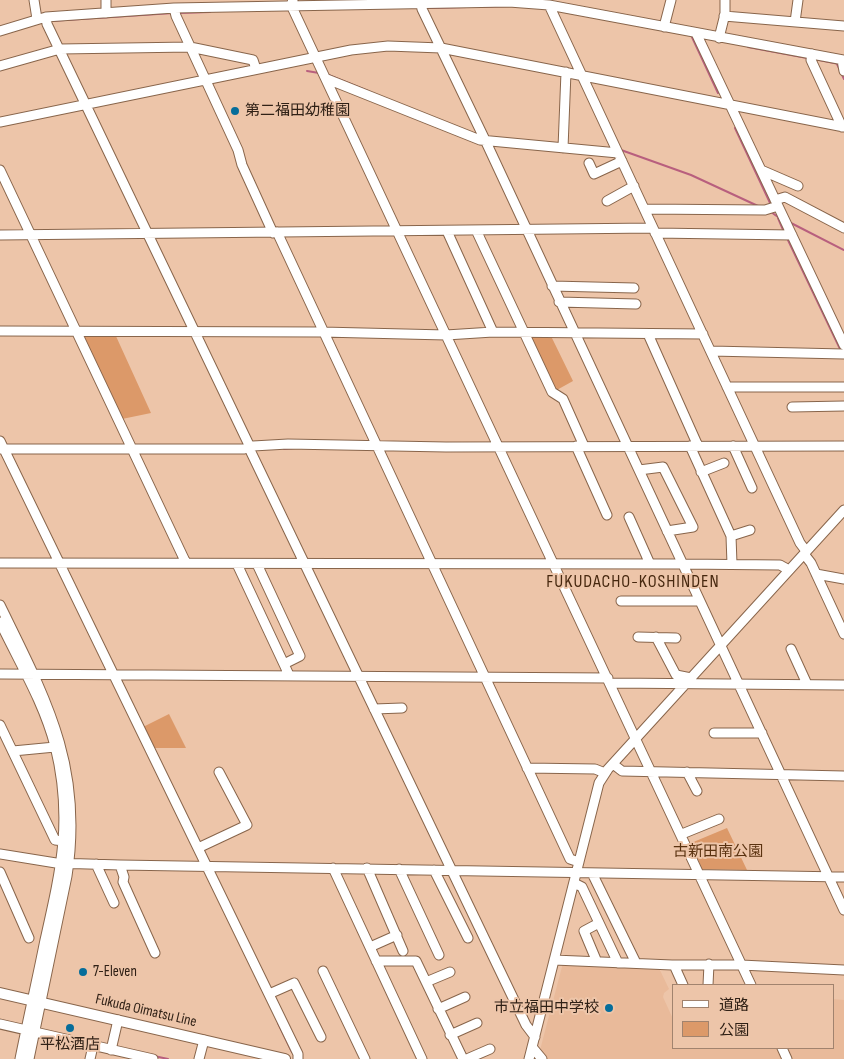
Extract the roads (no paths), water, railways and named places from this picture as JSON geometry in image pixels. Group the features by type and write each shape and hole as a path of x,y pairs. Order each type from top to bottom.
{"main road":[{"name":"Fukuda Oimatsu Line","path":"0,993 285,1059"}],"street":[{"path":"34,0 86,104 192,332 450,869 526,1025 535,1036"},
{"path":"106,0 106,13"},
{"path":"664,27 671,0"},
{"path":"720,38 725,0"},
{"path":"795,22 798,0"},
{"path":"0,31 44,20 106,13 175,11 292,2 421,5 509,2 547,6 664,27 843,64"},
{"path":"292,2 396,229 682,834 750,984"},
{"path":"421,5 485,139 572,332 639,470 683,564 698,601 721,645 844,910"},
{"path":"547,6 582,76 632,188 645,209 652,229 700,334 711,351 754,447 805,553 840,618 844,634"},
{"path":"175,11 238,150 242,165 377,447 570,860 579,862"},
{"path":"724,16 844,26"},
{"path":"696,33 761,170 772,206 788,235 843,351 711,351"},
{"path":"0,66 59,48 190,46 252,60 256,69"},
{"path":"0,122 316,56 388,46 441,48 843,127"},
{"path":"811,57 843,127"},
{"path":"563,146 566,72"},
{"path":"325,75 485,139 563,146 618,155"},
{"path":"588,163 594,174 618,155"},
{"path":"0,170 186,563"},
{"path":"761,170 798,186"},
{"path":"607,201 632,188"},
{"path":"645,209 772,206 785,197 844,228"},
{"path":"0,235 29,233 396,229 447,231 524,228 652,229 788,235"},
{"path":"476,230 552,392 563,399 579,447 607,515"},
{"path":"447,231 493,332"},
{"path":"552,286 634,288"},
{"path":"560,302 636,304"},
{"path":"0,331 322,332 446,335 493,332 700,334"},
{"path":"648,334 701,472 731,536 732,564"},
{"path":"727,387 844,387"},
{"path":"792,407 844,406"},
{"path":"298,1059 298,1054 2,446 248,448 288,444 377,447 733,448 844,446"},
{"path":"733,448 752,488"},
{"path":"701,472 724,463"},
{"path":"639,470 663,467 693,527 667,531"},
{"path":"529,1059 599,783 605,773 636,738 844,510"},
{"path":"629,517 650,564"},
{"path":"731,536 750,530"},
{"path":"0,563 732,564 780,565 789,570"},
{"path":"236,564 289,675"},
{"path":"257,564 300,656 284,664"},
{"path":"816,574 844,579"},
{"path":"621,601 698,601"},
{"path":"0,605 29,674 55,747 63,789 66,863"},
{"path":"0,622 54,720 66,762 72,819 66,863 37,1001 20,1059"},
{"path":"638,637 676,638"},
{"path":"656,637 676,675 689,680"},
{"path":"791,649 807,684"},
{"path":"0,674 115,677 289,675 486,680 689,680 739,684 844,685"},
{"path":"374,709 402,708"},
{"path":"0,725 55,840 64,841"},
{"path":"714,733 762,733"},
{"path":"13,751 55,747"},
{"path":"613,764 622,771 844,776"},
{"path":"527,768 595,769 605,773"},
{"path":"198,848 247,825 219,772"},
{"path":"687,772 698,791"},
{"path":"682,834 719,819"},
{"path":"0,854 66,863 120,865 206,864 844,877"},
{"path":"96,864 114,903"},
{"path":"120,865 124,877 123,882 155,953"},
{"path":"333,868 422,1059"},
{"path":"367,868 403,951"},
{"path":"399,869 439,955"},
{"path":"434,870 468,938"},
{"path":"0,872 29,938"},
{"path":"592,873 636,963"},
{"path":"574,882 582,887 618,963"},
{"path":"597,962 584,931 599,923"},
{"path":"370,947 396,935"},
{"path":"376,960 416,961 463,1059"},
{"path":"554,960 844,970"},
{"path":"708,984 709,964"},
{"path":"674,965 683,984"},
{"path":"323,971 365,1059"},
{"path":"426,982 450,972"},
{"path":"268,994 294,983 321,1037"},
{"path":"438,1008 465,997"},
{"path":"111,1050 118,1020"},
{"path":"450,1035 477,1023"},
{"path":"0,1024 133,1057 153,1059"},
{"path":"29,1059 30,1030"},
{"path":"199,1059 204,1040"},
{"path":"90,1059 93,1046"},
{"path":"532,1047 542,1059"},
{"path":"468,1059 490,1049"}],"waterway":[{"path":"425,8 510,6"},
{"path":"178,13 210,12"},
{"path":"50,21 173,13"},
{"path":"691,35 718,93"},
{"path":"748,47 807,58"},
{"path":"814,59 839,64"},
{"path":"837,64 844,79"},
{"path":"307,71 319,73"},
{"path":"326,74 368,91"},
{"path":"735,128 771,205"},
{"path":"621,150 691,175 758,206"},
{"path":"771,212 778,217"},
{"path":"778,218 784,232"},
{"path":"791,223 844,250"},
{"path":"787,238 841,351"},
{"path":"284,449 295,448"},
{"path":"278,1023 292,1052"},
{"path":"154,1056 168,1059"}],"place":[{"name":"第二福田幼稚園","path":"235,111"},
{"name":"7-Eleven","path":"83,972"},
{"name":"市立福田中学校","path":"609,1008"},
{"name":"平松酒店","path":"70,1028"}],"district":[{"name":"FUKUDACHO-KOSHINDEN","path":"633,582"}],"park label":[{"name":"古新田南公園","path":"718,852"}]}
